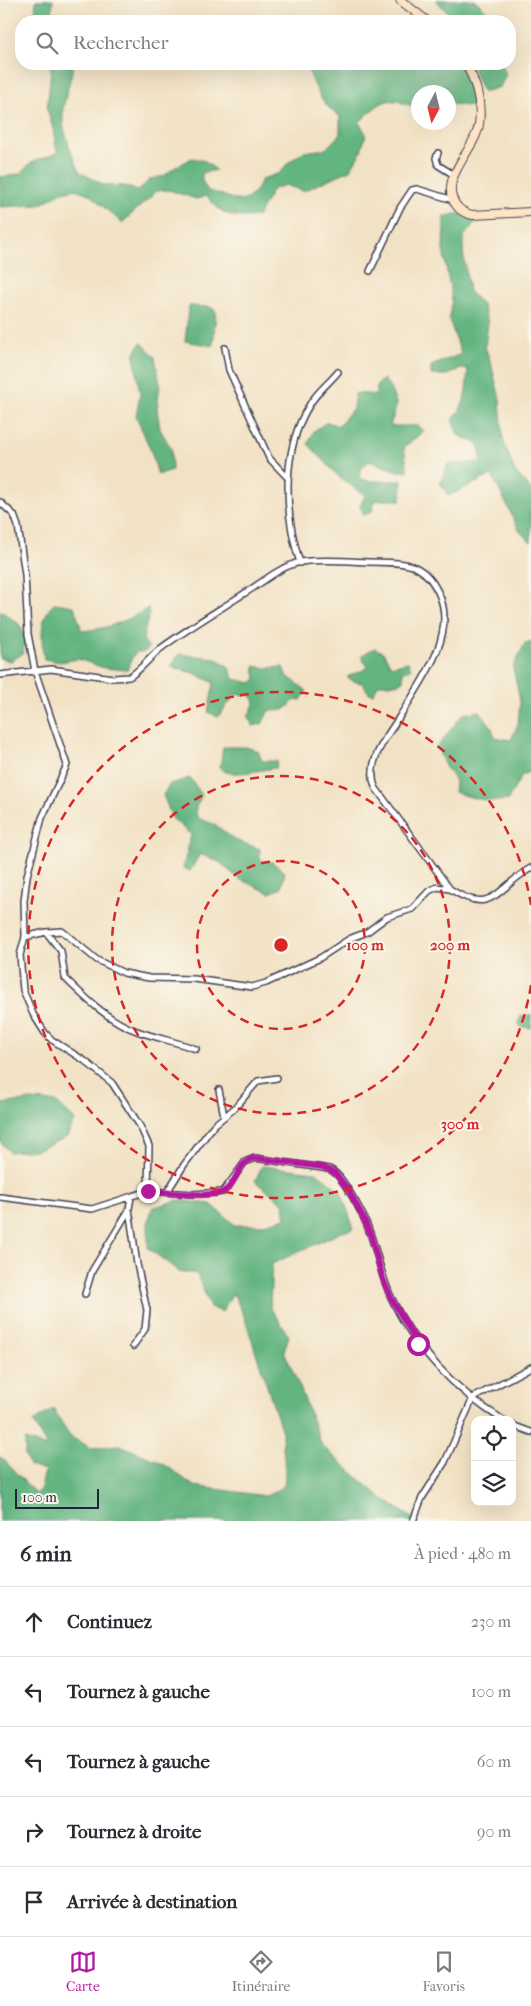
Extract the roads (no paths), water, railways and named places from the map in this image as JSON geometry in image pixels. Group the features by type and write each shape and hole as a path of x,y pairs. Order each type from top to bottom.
{"street":[{"path":"400,0 419,15"},
{"path":"469,70 476,86 480,114 479,124 474,142 451,183 453,200 458,208 472,215 531,212"},
{"path":"438,153 436,158 438,165 454,175"},
{"path":"370,271 400,208 412,190 417,189 453,200"},
{"path":"225,348 229,370 269,458 288,478"},
{"path":"300,562 291,532 288,478 295,441 310,403 338,372"},
{"path":"0,502 14,515 18,526 24,566 28,634 35,671 67,765 42,818 26,876 24,901 25,937 20,955 23,990 39,1025 52,1040 105,1077 118,1092 140,1126 149,1146 148,1191"},
{"path":"0,675 51,669 113,678 129,677 157,651 194,624 279,571 300,562 332,561 409,564 419,567 428,574 440,595 445,620 443,633 439,648 420,682 384,738 374,765 372,779 375,787 450,889"},
{"path":"25,937 46,932 62,932 97,960 124,973 150,978 194,979 252,987 266,983 320,958 349,939 367,932 387,917 412,909 429,891 437,887 450,889 470,900 480,902 489,899 514,878 531,868"},
{"path":"46,932 61,952 65,978 114,1020 136,1031 177,1042 196,1050"},
{"path":"167,1192 198,1145 224,1116 235,1108 258,1081 277,1078"},
{"path":"219,1090 224,1116"},
{"path":"0,1198 92,1209 148,1191 193,1194 223,1192 244,1162 255,1158 322,1167 334,1172 348,1189 364,1219 371,1236 383,1279 402,1318 418,1344 437,1366 473,1398 498,1416"},
{"path":"130,1197 129,1209 137,1264 147,1310 145,1329 133,1346"},
{"path":"85,1294 92,1271 129,1209"},
{"path":"413,1521 422,1498 445,1462 473,1398 531,1367"},
{"path":"516,1426 531,1432"}]}
